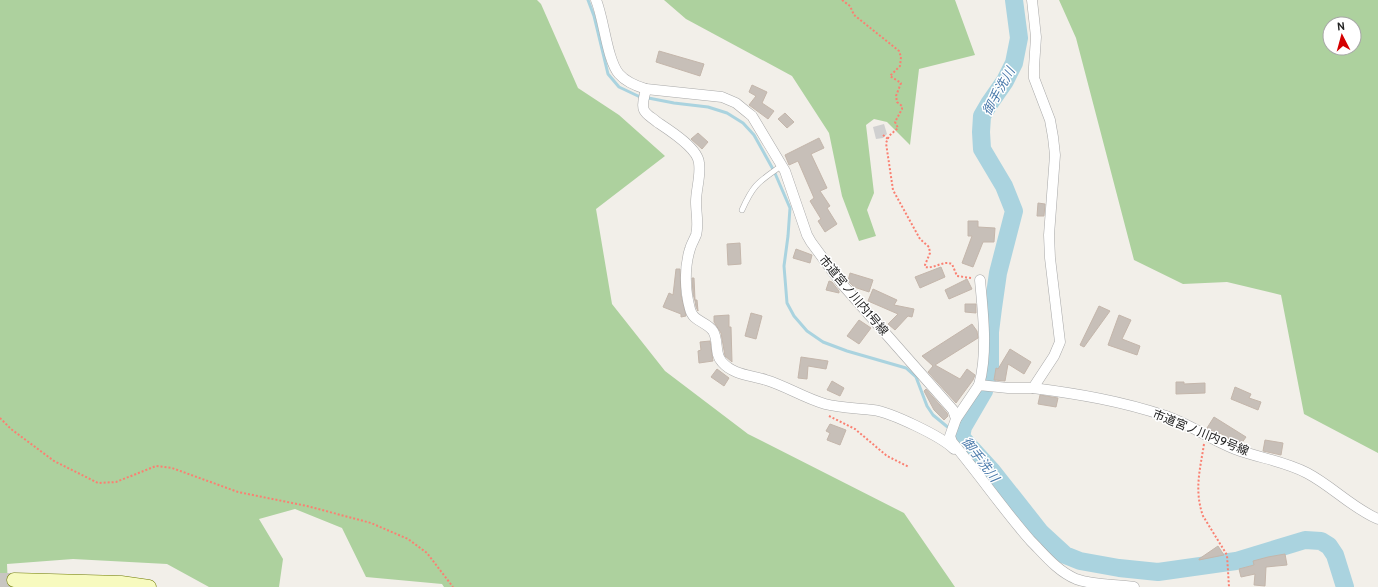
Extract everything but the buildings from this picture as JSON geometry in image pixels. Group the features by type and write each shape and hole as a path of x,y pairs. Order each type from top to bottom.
{"main road":[{"path":"14,580 121,583 149,587"}],"street":[{"name":"市道宮ノ川内1号線","path":"596,0 611,58 619,75 637,86 645,94 714,95 736,103 752,116 788,180 807,235 811,242 842,284 953,410 955,421"},
{"path":"1032,0 1036,36 1034,78 1050,120 1055,154 1049,243 1060,342 1054,356 1033,388"},
{"path":"645,94 644,110 648,115 683,141 697,156 699,163 696,202 697,228 696,236 687,262 687,293 691,315 708,325 715,334 720,360 735,372 771,382 825,404 845,408 873,410 891,415 942,440 950,445 968,462"},
{"path":"980,280 983,324 984,385 955,421 950,438 952,442 1011,518 1059,569 1078,579 1089,582 1134,587"},
{"name":"市道宮ノ川内9号線","path":"984,385 1016,389 1033,388 1101,398 1166,416 1184,423 1235,449 1282,462 1305,472 1331,487 1368,514 1378,519"}],"lane":[{"path":"742,210 754,187 768,174 780,167"}],"path":[{"path":"842,0 850,6 854,15 899,51 901,57 900,66 890,76 901,83 896,96 897,102 902,106 902,109 895,122 898,128 889,136 886,143 893,190 920,239 929,247 930,253 925,267 929,268 949,263 952,264 957,276 980,280"},
{"path":"882,135 888,139"},
{"path":"825,414 855,429 887,456 909,467"},
{"path":"0,418 11,429 54,461 98,483 116,482 156,466 172,468 238,492 307,506 371,523 408,539 427,553 453,587"},
{"path":"1206,434 1198,478 1201,510 1203,516 1227,555 1230,587"}],"shaded area":[{"path":"884,124 887,134 883,138 876,139 873,127"}],"green space":[{"path":"0,0 537,0 541,4 578,88 619,115 665,156 596,209 612,304 665,371 748,434 904,513 955,587 444,587 442,584 366,577 342,528 295,509 259,519 283,559 279,587 209,587 167,564 73,559 7,564 8,587 0,587"},
{"path":"664,0 955,0 975,55 919,69 910,145 887,122 874,119 866,125 874,193 867,210 876,236 859,241 842,196 829,133 792,76 686,19"},
{"path":"1059,0 1378,0 1378,453 1304,414 1281,295 1227,282 1183,284 1134,260 1076,38"}],"waterway":[{"path":"588,0 594,16 608,74 619,87 638,96 674,103 708,107 727,113 743,123 754,135 774,171 790,208 784,266 787,303 794,316 807,331 823,342 847,351 906,368 916,377 927,406 933,415 950,429"},
{"name":"御手洗川","path":"1014,0 1019,38 1014,63 1005,81 982,116 981,132 982,149 1004,186 1014,211 998,273 990,332 990,367 984,391 963,427 961,437 992,471 1041,533 1065,555 1080,561 1119,568 1158,572 1236,561 1305,540 1321,541 1329,546 1335,555 1345,587"},
{"name":"御手洗川","path":"954,432 961,437"}],"tunnel":[{"path":"0,580 14,580"}]}
